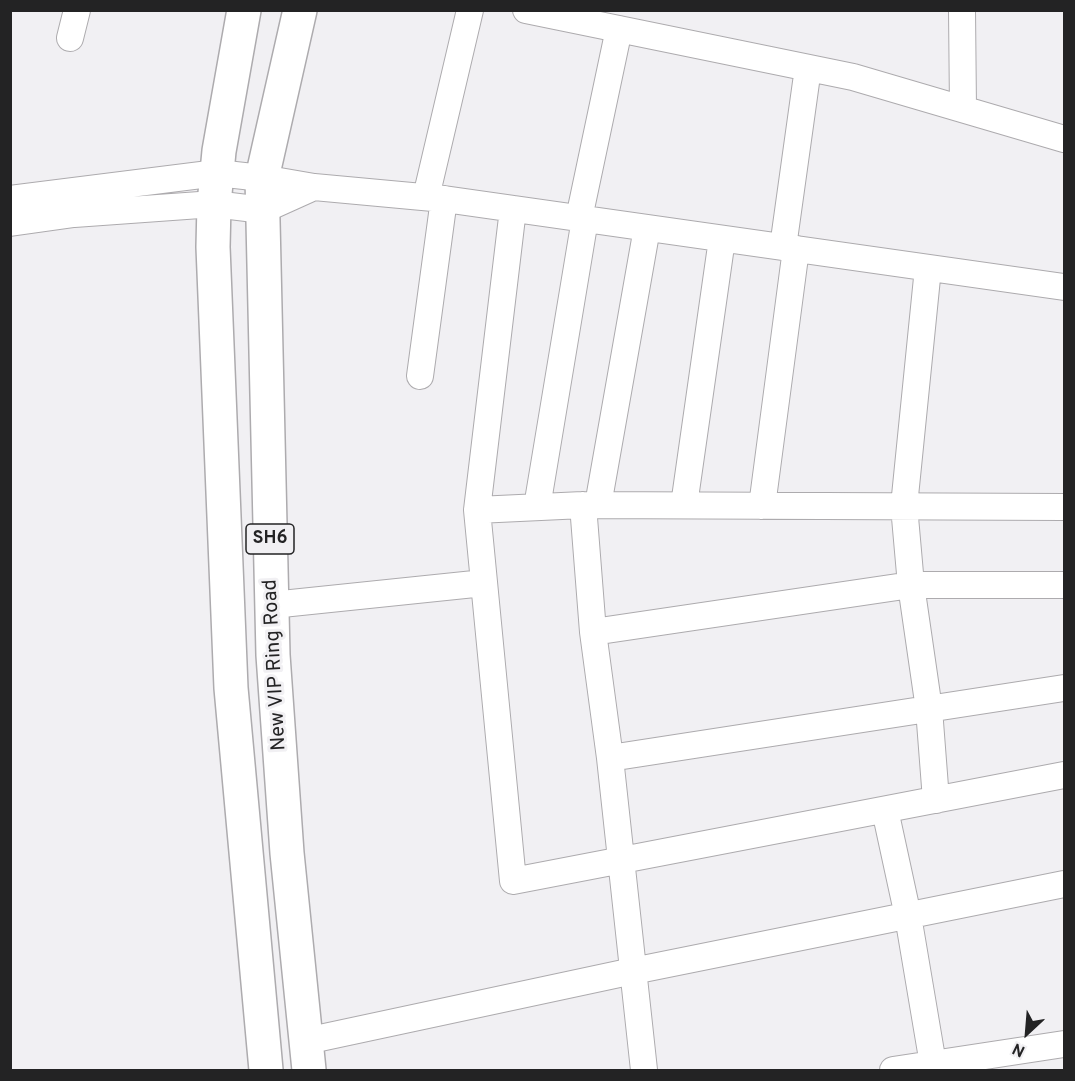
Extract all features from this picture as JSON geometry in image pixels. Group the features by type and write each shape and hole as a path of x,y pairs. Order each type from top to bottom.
{"main road":[{"path":"244,10 219,151 213,247 231,688 267,1071"},
{"name":"New VIP Ring Road","path":"300,10 262,178 273,655 287,854 308,1056"}],"street":[{"path":"70,38 77,10"},
{"path":"420,376 435,198 470,10"},
{"path":"526,10 853,77 963,109 1060,132"},
{"path":"962,10 963,109"},
{"path":"537,507 582,219 619,30"},
{"path":"762,506 808,68"},
{"path":"10,223 75,214 262,178 314,187 435,198 1065,287"},
{"path":"10,199 216,188 263,210 314,187"},
{"path":"513,209 477,510 513,881 1065,775"},
{"path":"644,1071 610,758 593,632 590,505 647,228"},
{"path":"684,505 722,239"},
{"path":"928,268 904,506 911,585 929,709 936,800"},
{"path":"477,510 590,505 1065,507"},
{"path":"272,605 484,583"},
{"path":"593,632 911,585 1065,585"},
{"path":"610,758 1065,688"},
{"path":"885,810 908,916 934,1067"},
{"path":"308,1056 633,971 1065,884"},
{"path":"893,1071 934,1067 1065,1044"}]}
